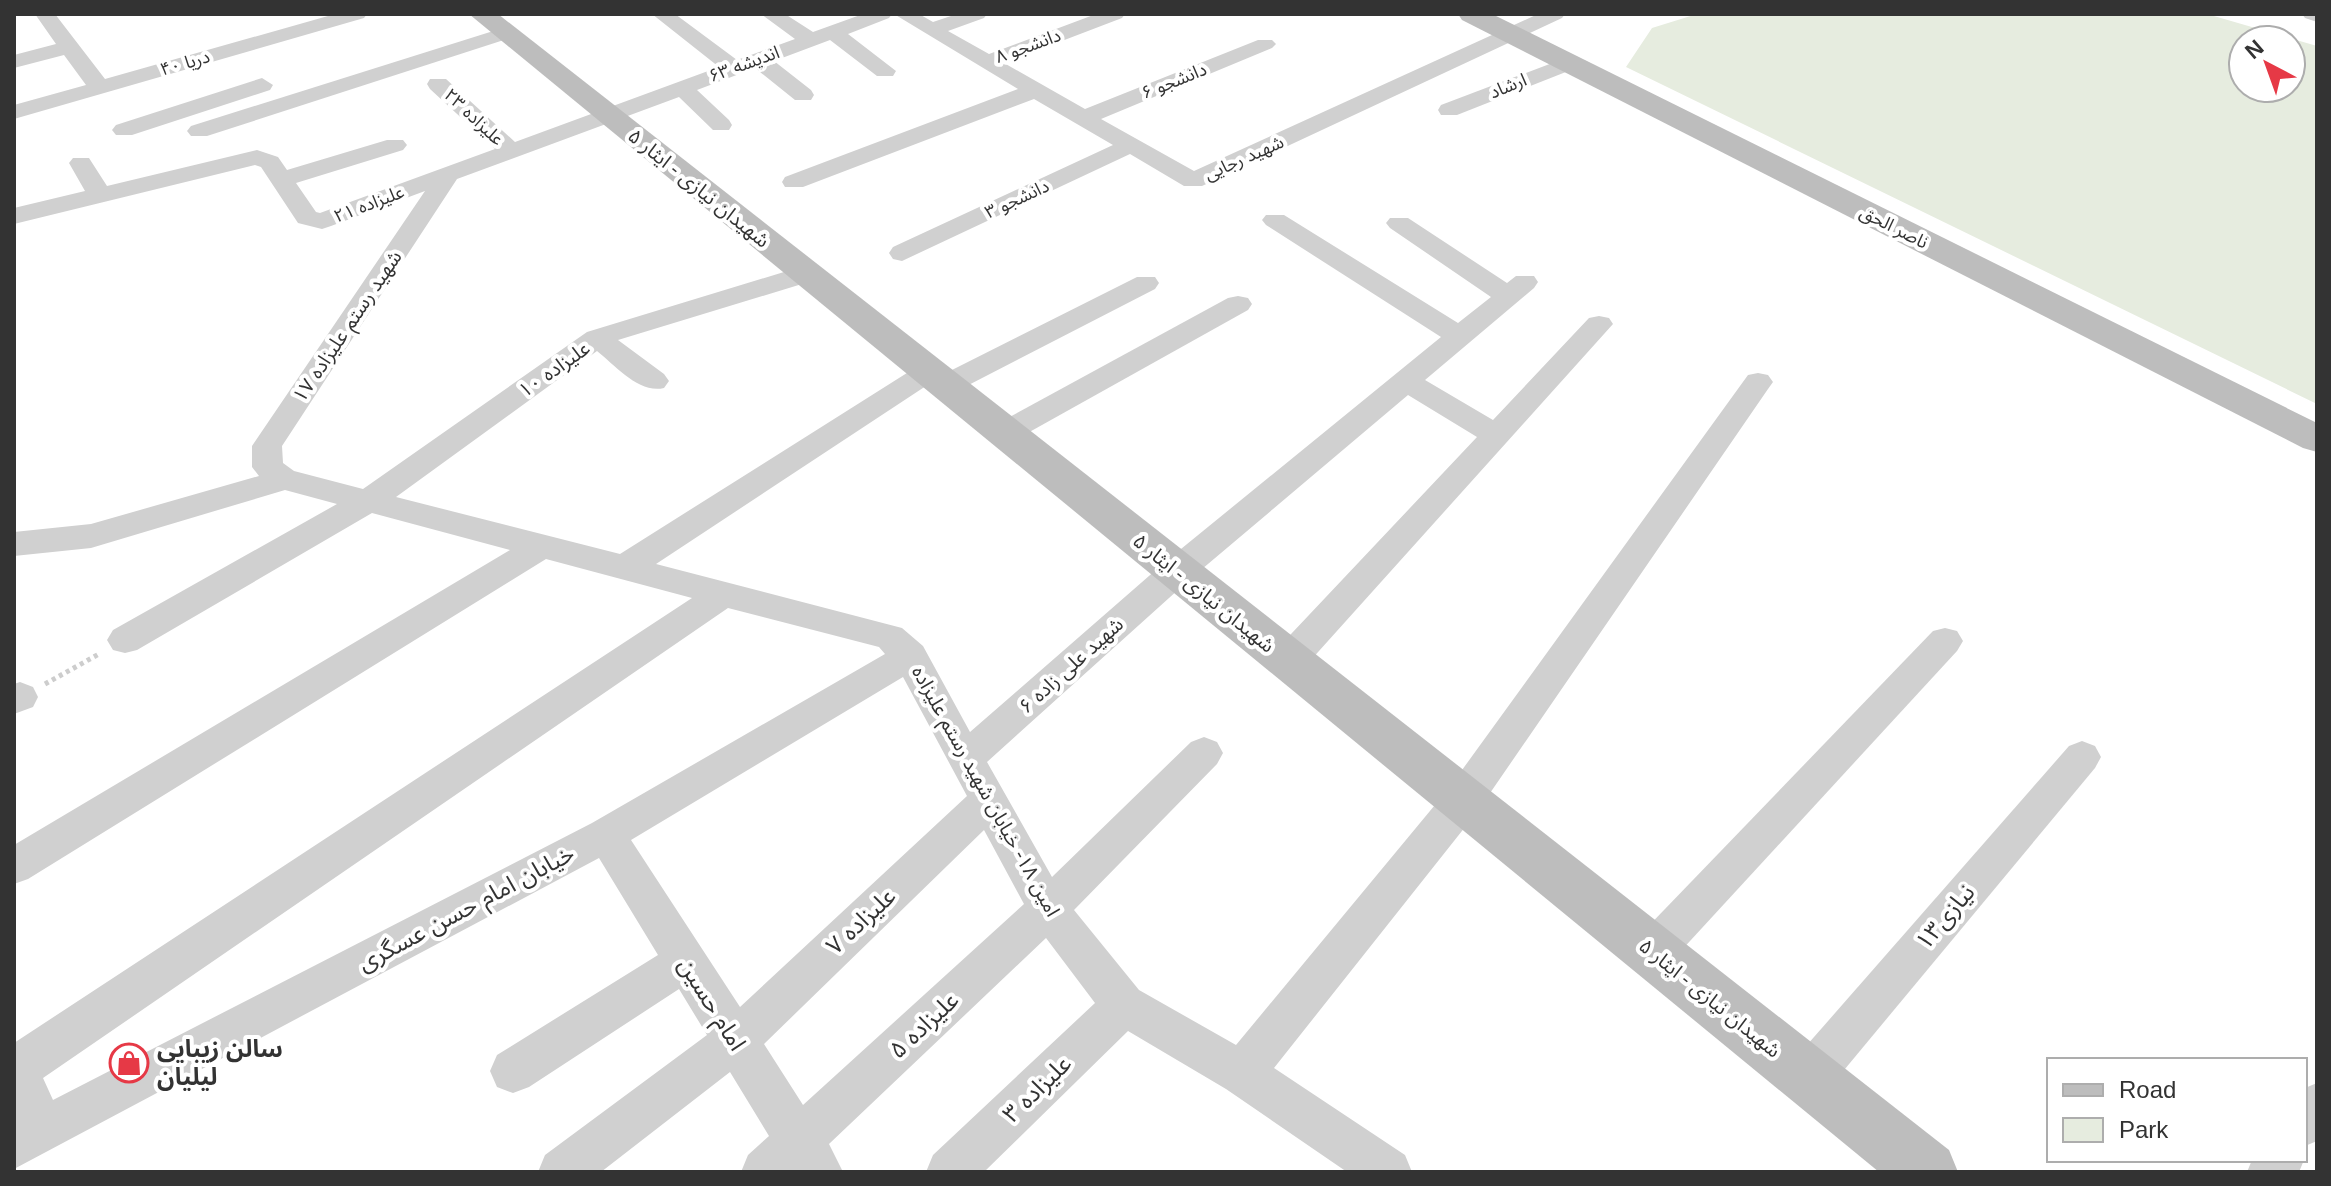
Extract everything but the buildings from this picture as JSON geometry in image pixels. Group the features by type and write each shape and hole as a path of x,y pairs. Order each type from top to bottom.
{"street":[{"path":"45,14 99,87"},
{"name":"دریا ۴۰","path":"14,112 158,71 298,21 357,14"},
{"path":"662,14 734,68"},
{"path":"771,14 810,40"},
{"name":"اندیشه ۶۳","path":"607,114 882,14"},
{"name":"شهید رجایی","path":"904,14 1193,181 1555,14"},
{"path":"931,30 977,14"},
{"name":"دانشجو ۸","path":"987,62 1115,14"},
{"name":"ناصر الحق","path":"1471,14 2317,439"},
{"path":"199,131 494,24"},
{"name":"شهیدان نیازی - ایثار ۵","path":"494,24 1927,1172"},
{"path":"832,32 885,71"},
{"path":"14,45 64,40"},
{"path":"14,62 64,40"},
{"name":"دانشجو ۶","path":"1083,118 1265,44"},
{"path":"757,59 803,95"},
{"name":"ارشاد","path":"1449,110 1568,63"},
{"path":"158,71 193,108"},
{"name":"علیزاده ۲۳","path":"438,84 510,150"},
{"path":"124,130 262,85"},
{"path":"681,87 721,125"},
{"path":"794,182 1037,90"},
{"name":"علیزاده ۲۱","path":"14,216 252,157 267,159 284,179 307,218 317,222 607,114"},
{"path":"284,179 395,145"},
{"name":"دانشجو ۳","path":"902,253 1131,145"},
{"path":"81,163 100,195"},
{"name":"۱۷ شهید رستم علیزاده","path":"284,479 268,467 267,446 450,172"},
{"path":"1275,220 1459,336"},
{"name":"شهید علی زاده ۶","path":"965,759 1177,571 1516,289 1399,223"},
{"name":"علیزاده ۱۰","path":"125,640 371,499 597,338 806,274"},
{"path":"627,566 936,378 1146,283"},
{"path":"1004,433 1238,304"},
{"path":"1288,661 1599,324"},
{"path":"597,338 654,381"},
{"path":"1406,381 1495,435"},
{"path":"1242,1073 1463,800 1758,382"},
{"path":"14,544 115,530 284,479"},
{"name":"امین ۱۸- خيابان شهيد رستم عليزاده","path":"284,479 371,499 890,637 910,656 1048,909 1124,1005 1242,1073 1388,1172"},
{"path":"14,866 544,545"},
{"path":"28,1138 15,1067 726,592"},
{"path":"1652,952 1945,641"},
{"name":"خیابان امام حسن عسگری","path":"28,1138 606,835 910,656"},
{"name":"علیزاده ۵","path":"795,1162 1204,753"},
{"name":"نیازی۱۳","path":"1809,1077 2082,757"},
{"name":"علیزاده ۷","path":"562,1172 735,1041 988,801"},
{"name":"امام حسین","path":"606,835 735,1041 795,1162"},
{"path":"513,1071 685,962"},
{"name":"علیزاده ۳","path":"950,1172 1124,1005"}],"path":[{"path":"17,698 125,640"}],"green space":[{"path":"1697,14 2207,14 2241,24 2227,24 2227,104 2307,104 2307,43 2317,46 2317,404 1626,67 1652,28"}],"place":[{"name":"سالن زیبایی لیلیان","path":"129,1063"}]}
